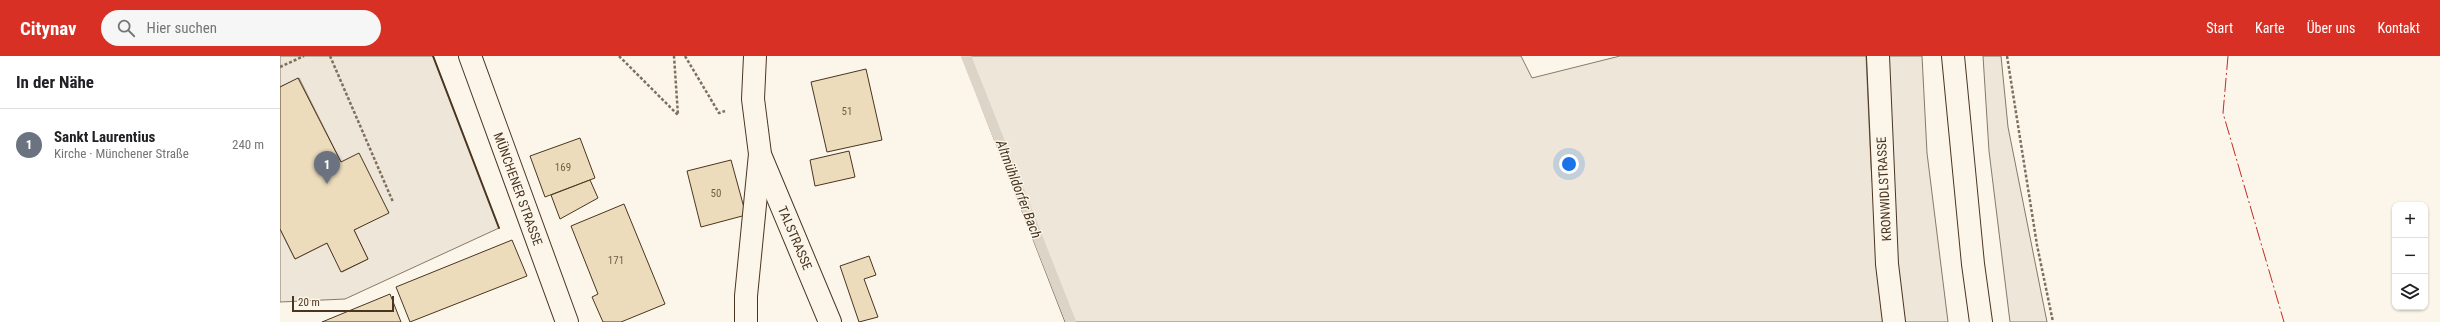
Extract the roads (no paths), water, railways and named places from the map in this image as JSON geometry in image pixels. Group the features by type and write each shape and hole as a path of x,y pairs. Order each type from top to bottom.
{"street":[{"name":"MÜNCHENER STRASSE","path":"470,56 567,322"},
{"name":"TALSTRASSE","path":"746,322 746,296 760,154 753,99 755,56"},
{"name":"KRONWIDLSTRASSE","path":"1878,56 1887,264 1894,322"},
{"path":"1953,56 1964,181 1981,322"},
{"name":"TALSTRASSE","path":"760,154 830,322"}],"waterway":[{"name":"Altmühldorfer Bach","path":"966,56 1071,322"}],"place":[{"name":"Sankt Laurentius","path":"327,184"}]}
